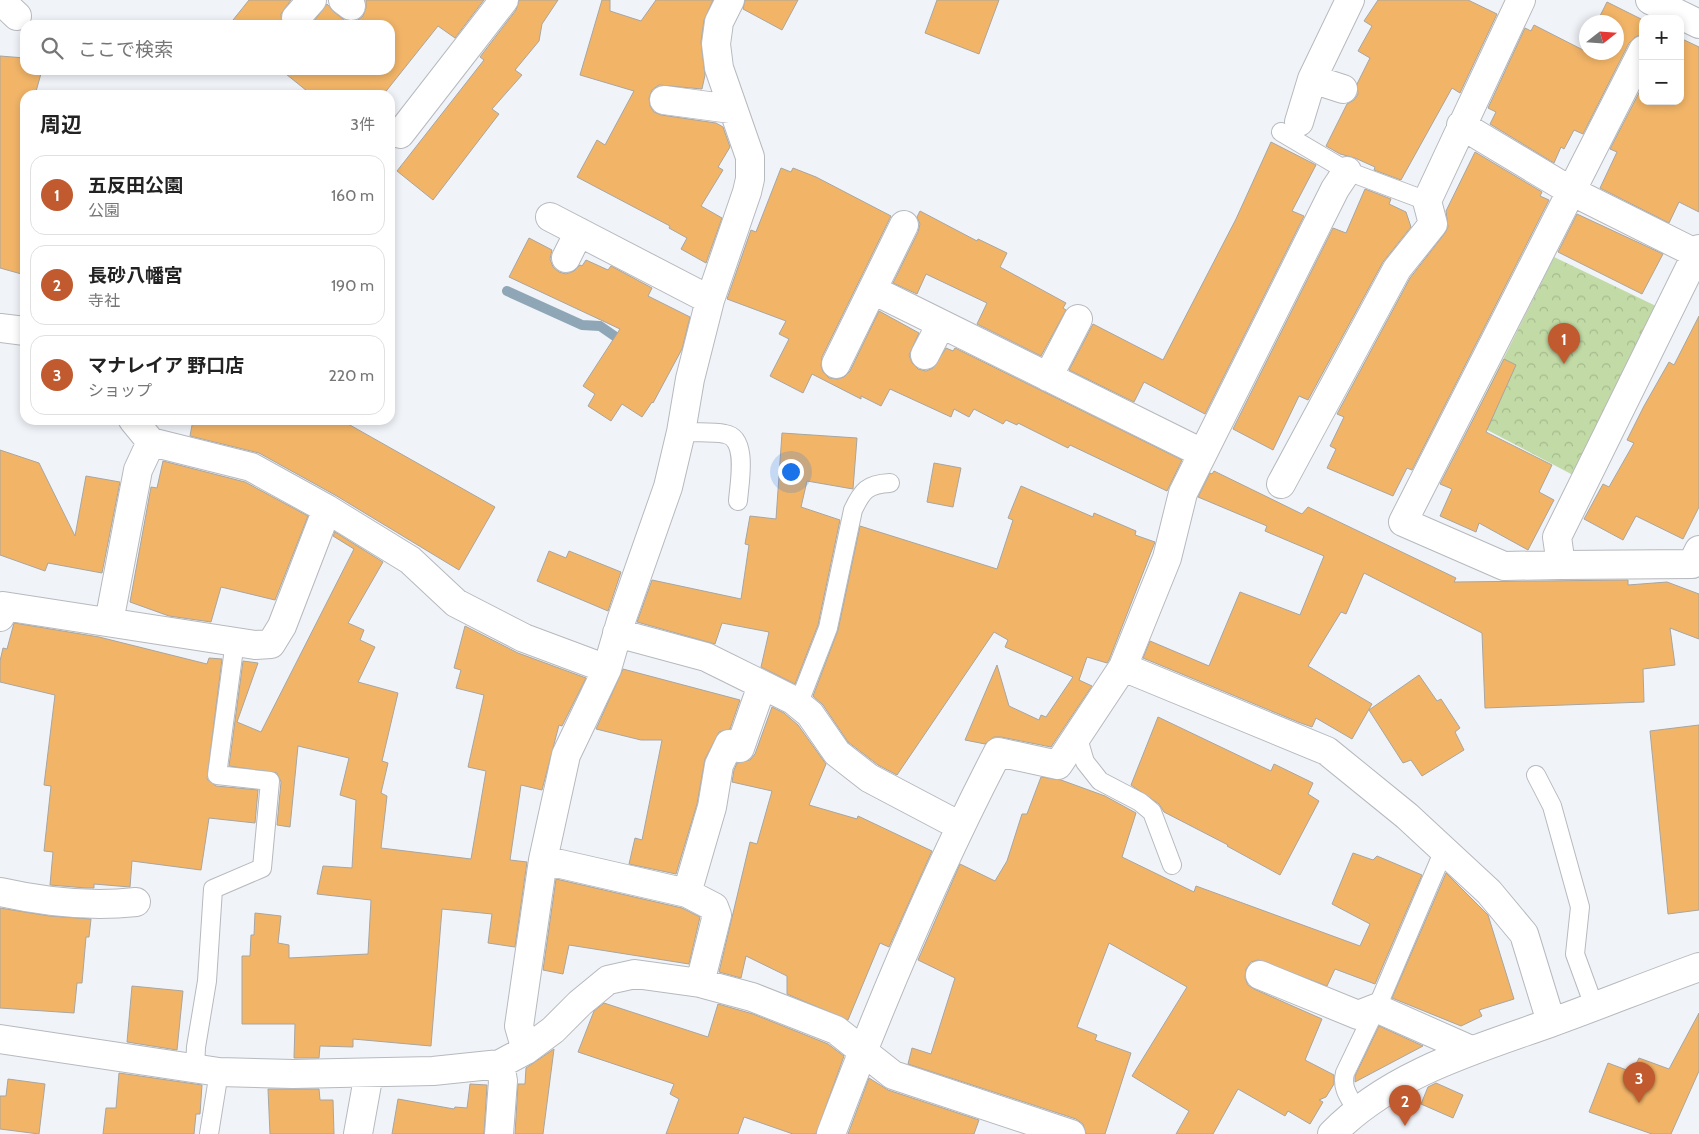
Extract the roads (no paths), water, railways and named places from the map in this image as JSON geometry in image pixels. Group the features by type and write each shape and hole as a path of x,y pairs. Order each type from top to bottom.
{"street":[{"path":"400,134 504,0"},
{"path":"526,1050 519,1026 543,860 566,755 607,669 617,633 668,486 681,432 690,379 710,300 750,179 750,157 719,68 716,44 719,22 730,0"},
{"path":"1290,127 1350,0"},
{"path":"1281,484 1397,269 1433,224 1427,201 1460,125 1521,0"},
{"path":"1658,9 1699,24"},
{"path":"1639,58 1403,522 1504,566 1692,564 1699,550"},
{"path":"1312,79 1343,89"},
{"path":"664,100 732,109"},
{"path":"1460,125 1571,191 1698,253 1557,537 1561,565"},
{"path":"831,1134 863,1051 960,826 998,752 1058,765 1123,667 1164,566 1183,493 1335,189 1347,171"},
{"path":"550,217 710,300"},
{"path":"836,364 904,225"},
{"path":"566,258 579,232"},
{"path":"873,290 1202,454"},
{"path":"1048,377 1078,319"},
{"path":"925,354 941,324"},
{"path":"0,328 20,330"},
{"path":"137,425 151,442 251,467 327,509 410,560 456,603 524,638 607,669"},
{"path":"109,622 138,470 151,442"},
{"path":"0,617 3,606 235,641 271,644 282,626 327,509"},
{"path":"617,633 706,657 798,705 810,714 837,753 862,773 960,826"},
{"path":"1123,667 1327,751 1407,816 1490,892 1524,934 1551,1022"},
{"path":"687,893 712,807 719,765 729,744 740,748 762,685"},
{"path":"543,860 687,893 714,907 717,915 700,983"},
{"path":"0,892 20,897 106,906 136,902"},
{"path":"1332,1134 1358,1112 1400,1083 1471,1050 1699,967"},
{"path":"0,1039 207,1071 293,1074 434,1071 500,1064 526,1050 553,1030 580,1003 608,980 635,974 700,983 752,997 836,1030 893,1075 1071,1134"},
{"path":"1260,975 1358,1015 1376,1008 1471,1050"},
{"path":"499,1134 503,1081 500,1064"},
{"path":"358,1134 369,1073"}],"lane":[{"path":"1290,127 1347,171 1427,201"},
{"path":"681,432 727,434 738,442 741,452 738,501"},
{"path":"798,705 828,628 853,510 861,492 877,483 890,483"},
{"path":"209,1134 207,1071 196,1047 207,981 213,889 262,868 270,781 217,776 235,641"},
{"path":"1077,735 1085,762 1100,781 1140,802 1152,812 1172,864"},
{"path":"1536,775 1552,806 1580,907 1575,954 1594,1006"},
{"path":"1358,1112 1342,1083 1444,850"}],"waterway":[{"path":"507,291 582,325 600,326 626,344"}],"place":[{"name":"五反田公園","path":"1564,364"},
{"name":"マナレイア 野口店","path":"1639,1103"},
{"name":"長砂八幡宮","path":"1405,1126"}]}
